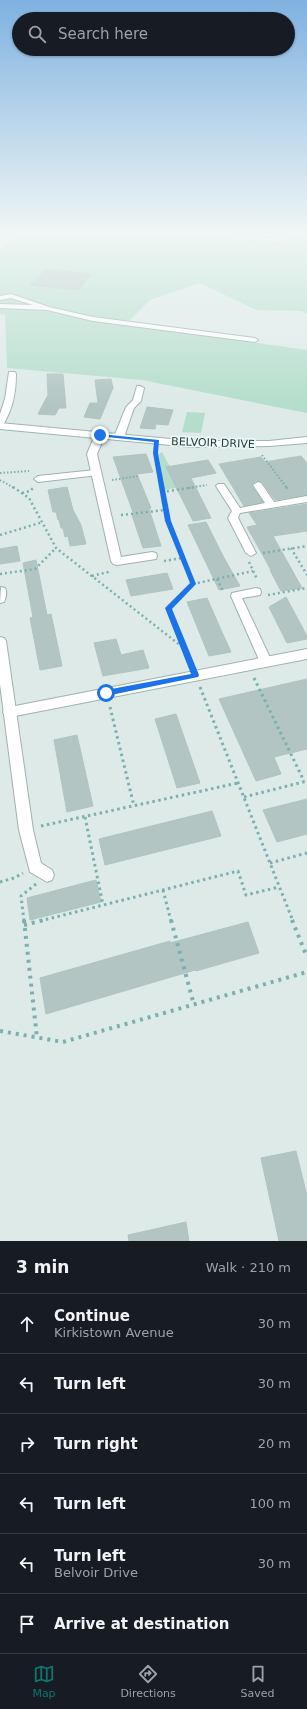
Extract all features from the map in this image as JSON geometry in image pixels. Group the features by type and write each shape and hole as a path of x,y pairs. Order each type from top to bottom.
{"street":[{"path":"0,423 7,410 10,399 12,374"},
{"path":"119,437 130,407 137,401 140,388"},
{"name":"BELVOIR DRIVE","path":"0,426 230,446 307,440"},
{"path":"100,435 92,454 117,561 152,556"},
{"path":"10,712 307,654"}],"lane":[{"path":"0,298 11,296 47,308 93,319 255,340"},
{"path":"0,306 47,308"},
{"path":"38,479 97,477"},
{"path":"258,484 271,505"},
{"path":"221,486 237,511"},
{"path":"237,511 307,499"},
{"path":"237,511 233,518 250,553"},
{"path":"260,589 236,596 266,662"},
{"path":"0,641 26,830 35,867 47,875"}],"path":[{"path":"156,440 155,453 165,510 193,584"},
{"path":"255,445 296,501"},
{"path":"0,473 29,470 38,479"},
{"path":"97,477 139,476"},
{"path":"0,480 30,498 56,548 185,649"},
{"path":"162,492 212,484 221,486"},
{"path":"106,517 165,510"},
{"path":"0,535 43,522"},
{"path":"307,546 262,553 250,553 245,555 260,589 266,596 307,588"},
{"path":"0,574 35,569 56,548"},
{"path":"291,548 307,575"},
{"path":"253,571 193,584 168,608 307,957"},
{"path":"244,797 306,781 248,665"},
{"path":"106,693 134,806"},
{"path":"26,830 238,783"},
{"path":"85,817 103,905"},
{"path":"270,863 307,853"},
{"path":"0,882 14,878 35,867"},
{"path":"24,925 238,871 246,895 279,887"},
{"path":"37,1038 21,896 47,875"},
{"path":"163,890 194,1004"},
{"path":"0,1031 63,1042 307,972"}],"green space":[{"path":"0,291 177,291 150,300 129,321 95,316 92,320 307,350 307,413 142,380 7,368 5,315 0,314"},
{"path":"216,291 307,291 307,314 301,311 256,310"},
{"path":"187,412 205,413 201,433 182,432"},
{"path":"162,452 181,487 164,490 159,454"}],"building":[{"path":"47,374 63,374 66,408 59,408 55,415 38,414 48,395"},
{"path":"111,379 113,388 100,419 84,417 90,403 98,403 95,380"},
{"path":"147,407 173,410 168,425 156,424 155,429 140,428"},
{"path":"146,454 153,472 137,474 151,508 149,509 161,546 143,548 132,515 134,515 113,457"},
{"path":"301,456 307,463 307,495 275,500 262,482 257,481 252,484 252,486 263,502 244,506 219,464 261,457 265,462"},
{"path":"208,460 216,473 191,478 211,518 193,521 166,467"},
{"path":"67,487 73,510 81,525 86,544 70,546 68,536 65,537 56,512 53,512 48,490"},
{"path":"307,504 307,531 273,536 302,588 281,591 247,527 257,525 249,513"},
{"path":"206,522 240,586 219,590 188,525"},
{"path":"17,546 20,561 0,564 0,549"},
{"path":"36,560 47,615 51,614 62,666 40,670 30,618 33,617 23,563"},
{"path":"167,573 173,589 131,596 126,580"},
{"path":"286,597 307,636 307,639 287,643 269,607"},
{"path":"207,598 231,652 209,656 187,602"},
{"path":"116,639 121,655 143,650 149,668 103,676 94,643"},
{"path":"307,679 307,749 274,757 281,774 256,781 219,699"},
{"path":"176,714 200,783 177,788 155,719"},
{"path":"77,735 93,806 67,812 54,740"},
{"path":"307,799 307,834 277,842 263,810"},
{"path":"212,811 221,836 105,865 99,839"},
{"path":"96,880 101,902 30,920 27,898"},
{"path":"248,922 259,953 196,971 195,970 46,1014 40,978 170,941 170,943"},
{"path":"296,1151 307,1196 307,1241 279,1241 261,1158"},
{"path":"186,1222 189,1241 129,1241 128,1235"}],"route":[{"path":"100,435 156,440 155,453 165,510 193,584 168,608 195,675 106,693"}]}
